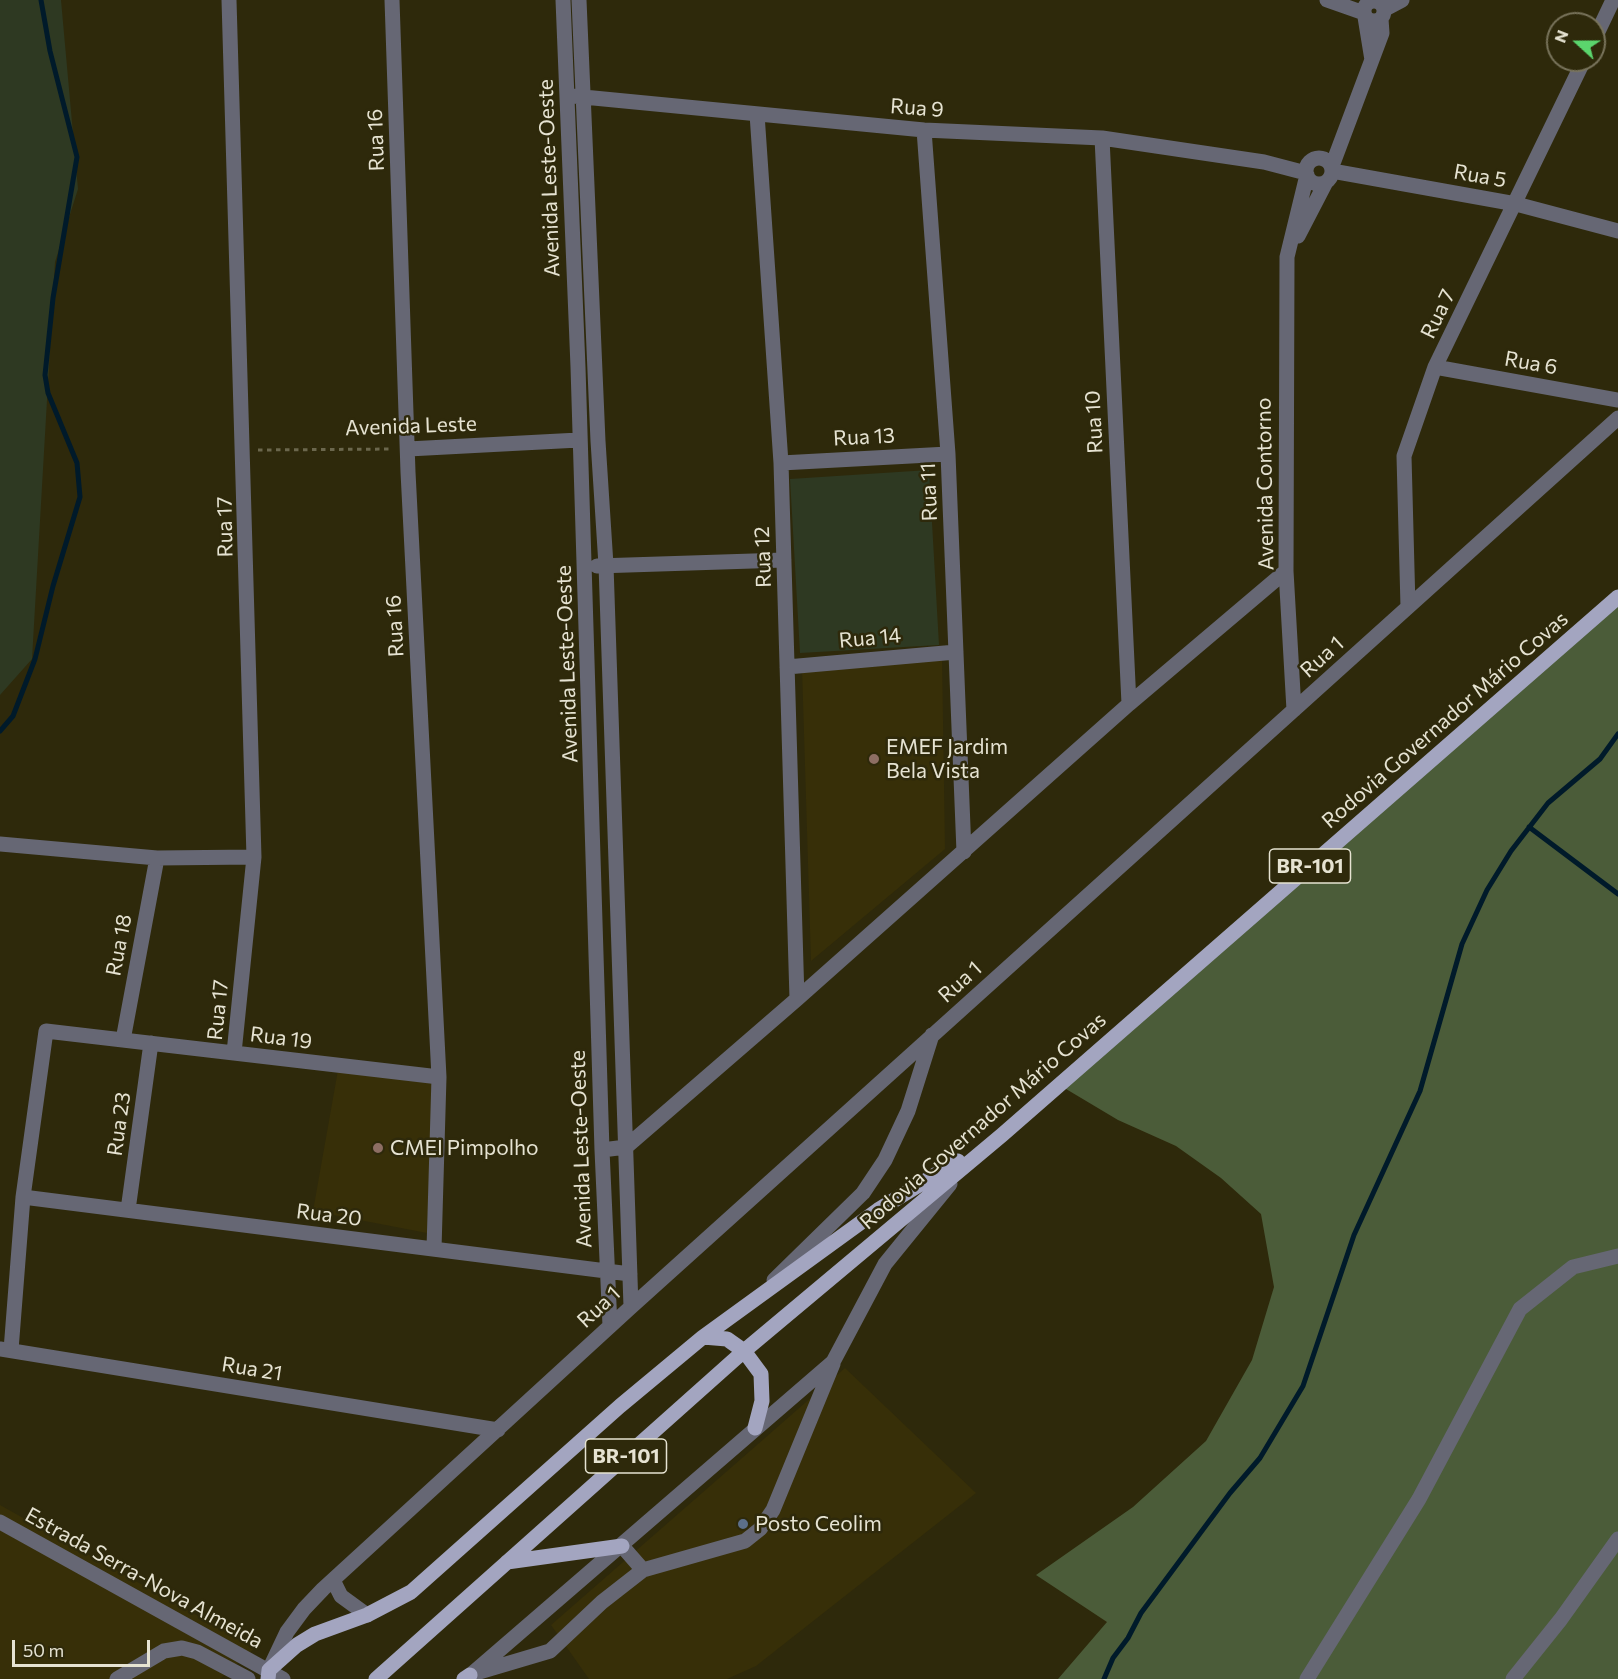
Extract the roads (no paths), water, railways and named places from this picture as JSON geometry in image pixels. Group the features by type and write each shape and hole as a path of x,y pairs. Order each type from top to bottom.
{"main road":[{"name":"Rodovia Governador Mário Covas","path":"376,1679 744,1351 1002,1135 1618,597"},
{"path":"268,1674 297,1645 315,1634 367,1616 411,1592 620,1406 704,1337 878,1210 1002,1135"},
{"path":"704,1337 727,1339 744,1351 761,1374 762,1401 754,1428"},
{"path":"507,1562 622,1545"}],"street":[{"name":"Rua 17","path":"229,0 244,450 254,857 234,1053"},
{"name":"Rua 16","path":"392,0 408,449 439,1077 434,1249"},
{"name":"Avenida Leste-Oeste","path":"563,0 574,96 606,565 631,1306"},
{"name":"Avenida Leste-Oeste","path":"579,0 574,96 579,440 585,566 606,1271 610,1326"},
{"path":"1327,0 1373,10 1402,0"},
{"path":"1606,15 1613,0"},
{"name":"Avenida Contorno","path":"1287,257 1330,173 1342,133 1372,60 1373,10"},
{"name":"Rua 7","path":"1408,607 1404,456 1436,367 1578,72"},
{"name":"Rua 9","path":"574,96 924,130 1102,138 1309,167"},
{"name":"Rua 12","path":"757,114 781,463 797,999"},
{"name":"Rua 11","path":"924,130 948,454 964,852"},
{"name":"Avenida Contorno","path":"1294,710 1286,571 1287,257 1309,167 1342,133"},
{"name":"Rua 10","path":"1102,138 1129,704"},
{"path":"1323,158 1330,173 1315,183 1309,167 1323,158"},
{"name":"Rua 5","path":"1330,173 1516,204 1618,231"},
{"name":"Rua 6","path":"1436,367 1618,400"},
{"name":"Rua 1","path":"268,1674 277,1650 304,1609 333,1580 631,1306 1618,418"},
{"name":"Avenida Leste","path":"408,449 579,440"},
{"name":"Rua 13","path":"781,463 948,454"},
{"path":"585,566 784,561"},
{"path":"602,1150 626,1147 964,852 1129,704 1286,571"},
{"name":"Rua 14","path":"787,666 956,652"},
{"path":"2,844 157,858 254,857"},
{"name":"Rua 18","path":"123,1040 157,858"},
{"name":"Rua 19","path":"23,1197 46,1031 439,1077"},
{"path":"753,1301 863,1193 885,1160 908,1111 932,1035"},
{"name":"Rua 23","path":"128,1210 151,1043"},
{"path":"467,1678 550,1651 602,1602 643,1570 746,1541 760,1529 773,1510 833,1362 885,1264 963,1167"},
{"path":"5,1350 23,1197"},
{"name":"Rua 20","path":"23,1197 630,1274"},
{"path":"1307,1679 1419,1498 1520,1310 1573,1267 1618,1256"},
{"name":"Rua 21","path":"5,1350 498,1430"},
{"path":"467,1678 833,1362"},
{"name":"Estrada Serra-Nova Almeida","path":"0,1522 268,1674 283,1679"},
{"path":"1514,1679 1561,1619 1618,1539"},
{"path":"622,1545 643,1570"},
{"path":"333,1580 341,1596 367,1616"},
{"path":"117,1679 164,1651 182,1648 198,1652 248,1679"}],"waterway":[{"path":"0,731 13,716 35,659 53,586 80,497 77,463 48,393 45,375 53,298 77,157 50,51 41,0"},
{"path":"1104,1679 1113,1658 1128,1638 1141,1613 1230,1493 1260,1458 1303,1386 1354,1235 1420,1091 1462,944 1487,890 1511,851 1548,803 1600,759 1618,734"},
{"path":"1529,827 1618,894"}],"place":[{"name":"EMEF Jardim Bela Vista","path":"874,759"},
{"name":"CMEI Pimpolho","path":"378,1148"},
{"name":"Posto Ceolim","path":"743,1524"}]}
